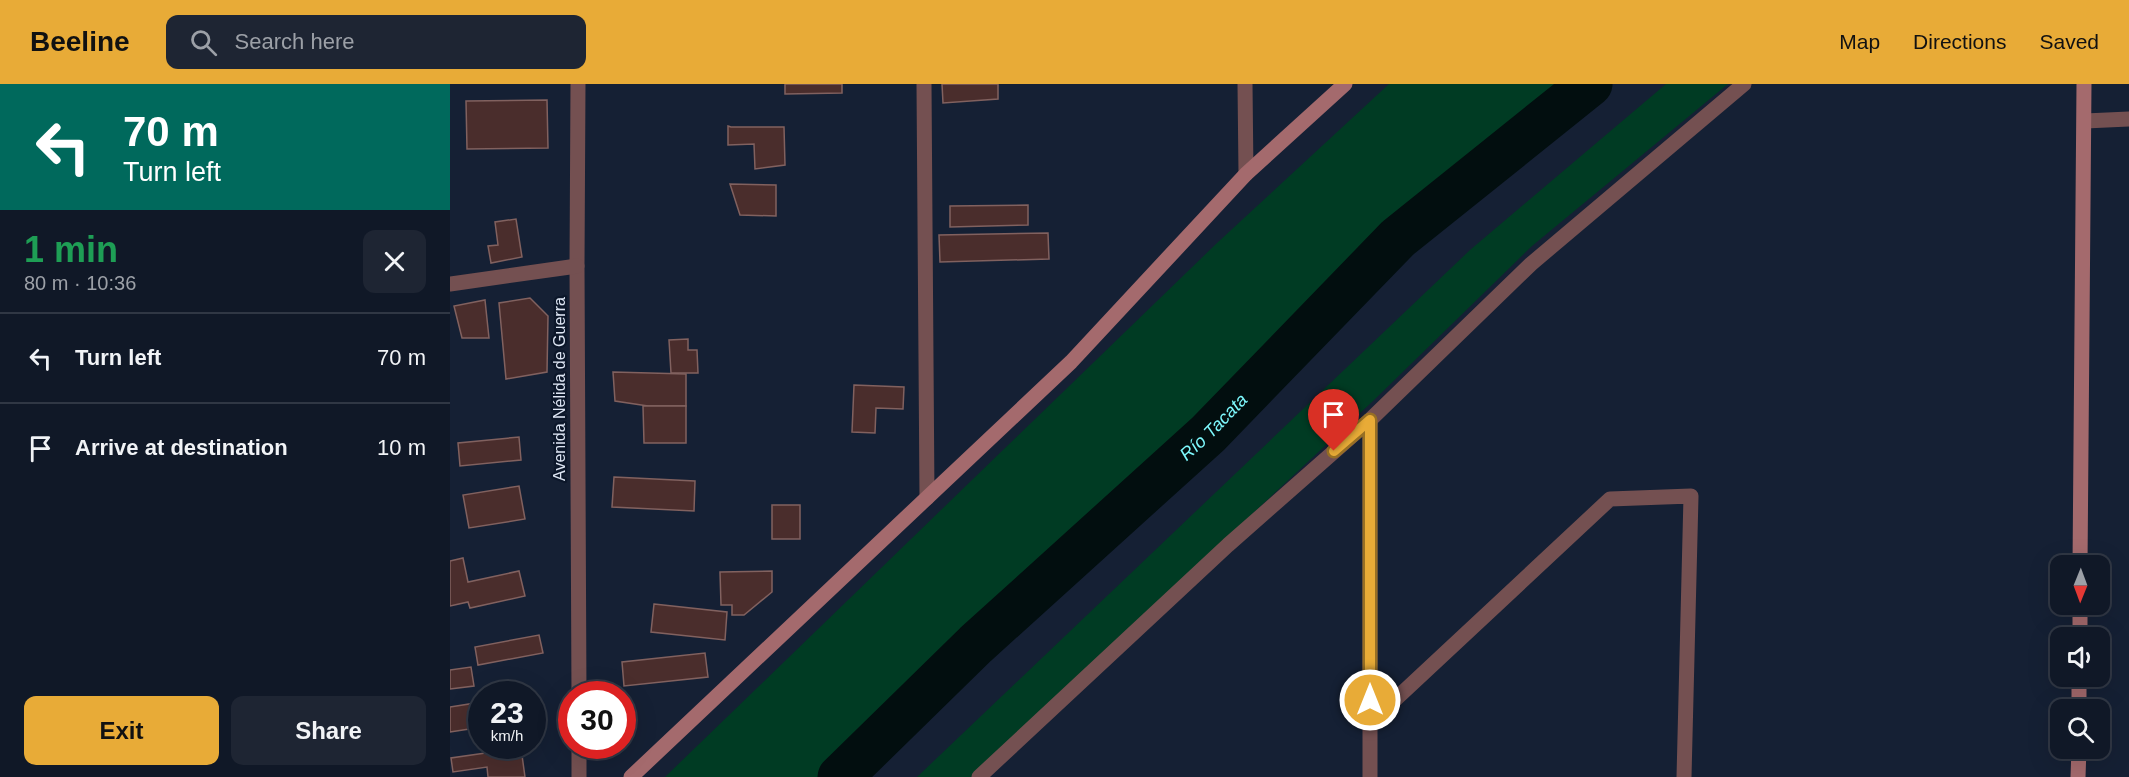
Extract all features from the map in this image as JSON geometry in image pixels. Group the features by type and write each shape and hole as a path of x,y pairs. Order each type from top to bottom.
{"street":[{"name":"Avenida Nélida de Guerra","path":"578,84 579,681"},
{"path":"924,84 927,498"},
{"path":"1245,84 1246,174"},
{"path":"631,777 1071,362 1246,174 1345,84"},
{"path":"979,777 1220,553 1370,420 1531,264 1744,84"},
{"path":"2080,555 2084,84"},
{"path":"2085,121 2129,119"},
{"path":"450,284 577,266"},
{"path":"1370,420 1370,777"},
{"path":"1370,723 1610,499 1690,496 1684,777"},
{"path":"579,759 579,777"},
{"path":"2078,777 2079,759"}],"green space":[{"path":"1389,84 1559,84 818,777 665,777 1217,243"},
{"path":"1666,84 1728,84 1532,246 1373,401 971,777 917,777 1470,250"}],"building":[{"path":"785,84 842,84 842,93 785,94"},
{"path":"942,84 998,84 998,99 943,103"},
{"path":"547,100 548,148 467,149 466,101"},
{"path":"728,126 784,127 785,165 755,169 754,144 728,145"},
{"path":"730,184 776,185 776,216 740,215"},
{"path":"1028,205 1028,225 950,227 950,206"},
{"path":"516,219 522,257 491,263 488,246 498,245 495,222"},
{"path":"1048,233 1049,259 940,262 939,235"},
{"path":"530,298 548,316 547,372 506,379 499,303"},
{"path":"485,300 489,338 462,338 454,306"},
{"path":"688,339 688,350 697,350 698,373 671,373 669,340"},
{"path":"613,372 686,374 686,406 648,406 615,401"},
{"path":"854,385 904,387 903,409 876,408 875,433 852,432"},
{"path":"643,406 686,406 686,443 644,443"},
{"path":"519,437 521,460 460,466 458,443"},
{"path":"614,477 695,481 694,511 612,507"},
{"path":"519,486 525,519 469,528 463,495"},
{"path":"772,505 800,505 800,539 772,539"},
{"path":"463,558 468,582 519,571 525,596 470,608 468,602 450,606 450,561"},
{"path":"772,571 772,592 744,615 732,615 732,605 721,605 720,572"},
{"path":"654,604 727,612 725,640 651,632"},
{"path":"539,635 543,653 478,665 475,647"},
{"path":"705,653 708,677 636,685 636,681 624,681 622,662"},
{"path":"471,667 473,681 468,681 468,687 450,689 450,670"},
{"path":"468,704 468,729 450,732 450,707"},
{"path":"468,756 468,759 523,759 525,777 488,777 487,767 453,772 451,758"}],"waterway":[{"name":"Río Tacata","path":"840,777 976,644 1208,434 1398,238 1590,84"}],"route":[{"path":"1334,451 1370,420 1370,700"}]}
